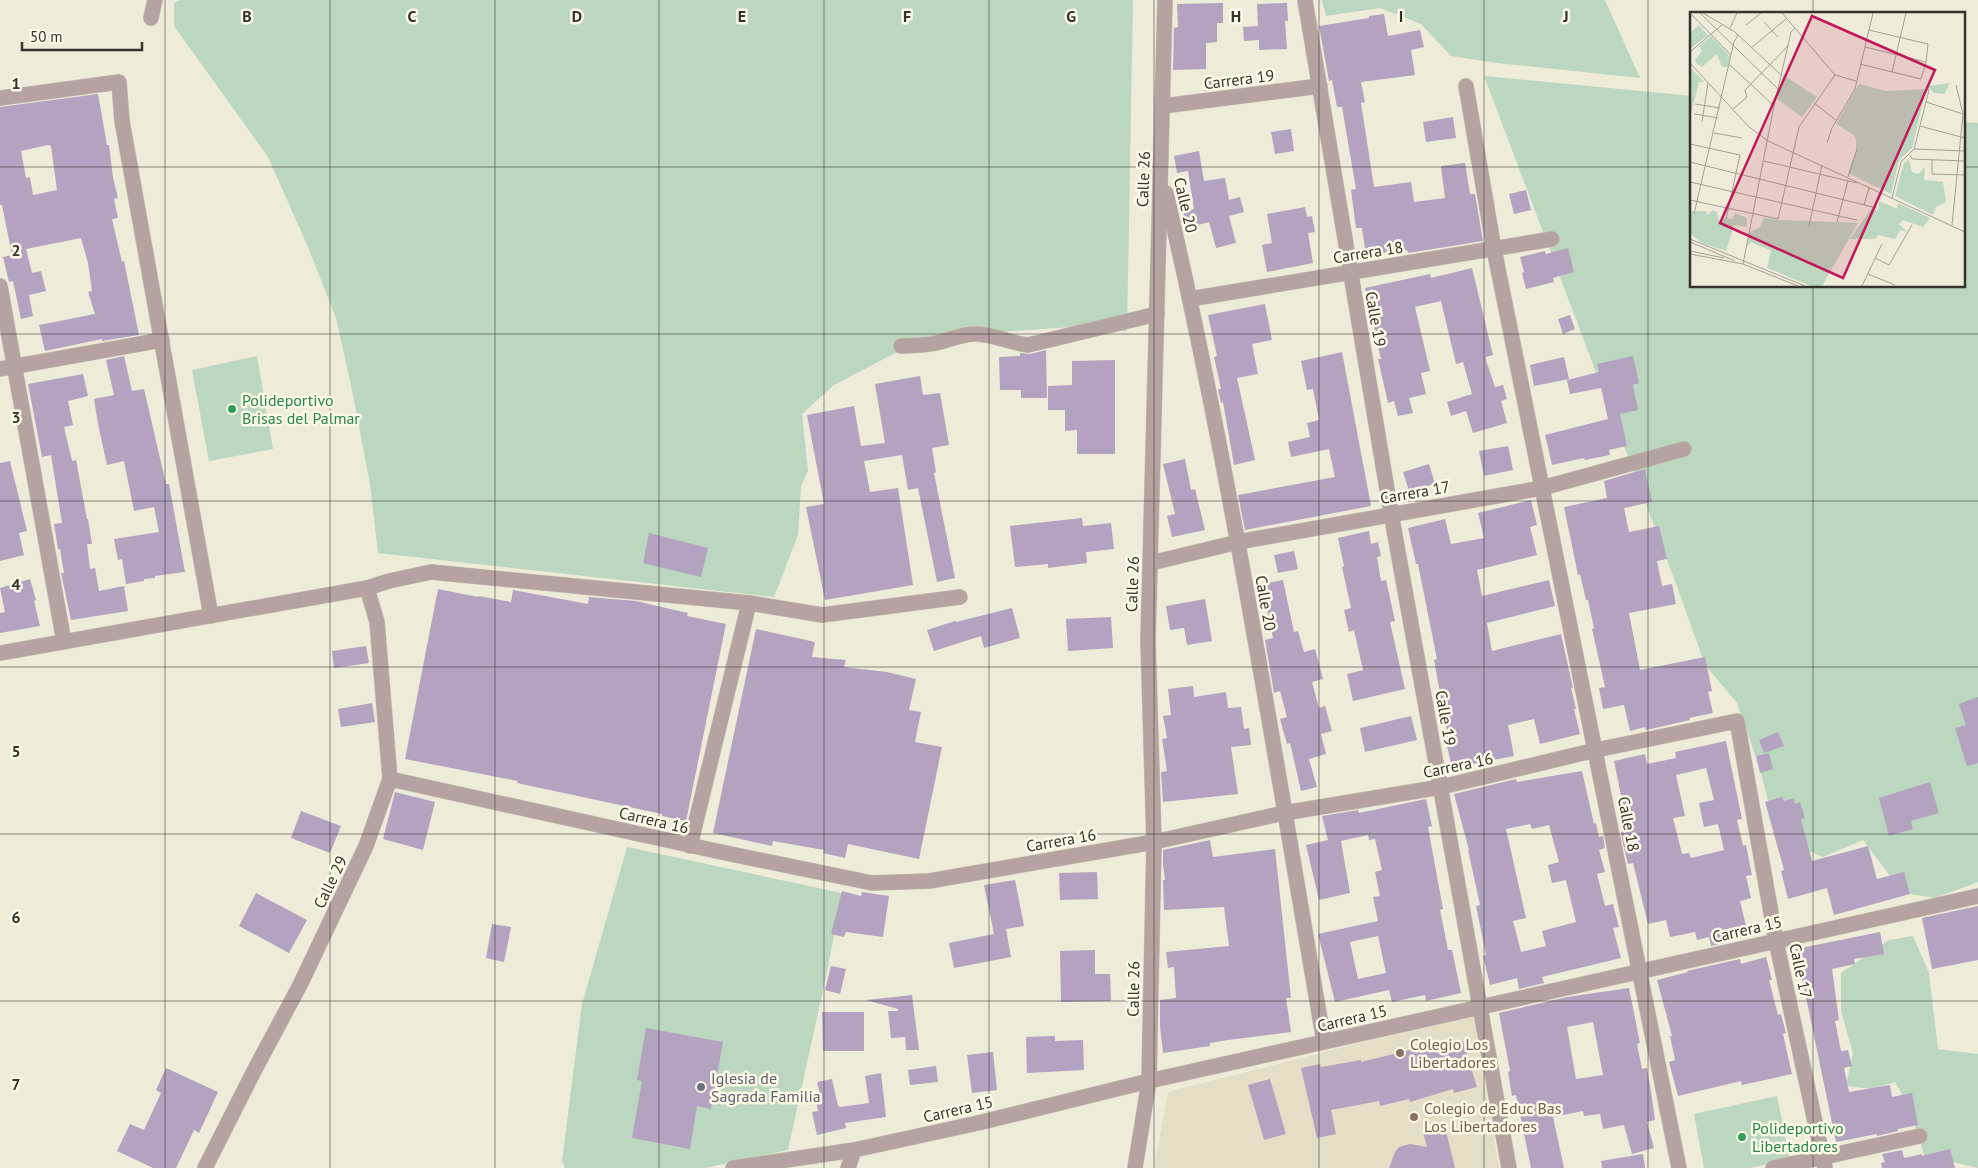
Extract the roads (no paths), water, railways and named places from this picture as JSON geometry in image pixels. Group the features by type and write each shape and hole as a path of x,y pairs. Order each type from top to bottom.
{"street":[{"path":"151,18 155,0"},
{"name":"Calle 26","path":"1135,1168 1149,1081 1154,842 1148,640 1165,0"},
{"name":"Calle 19","path":"1306,0 1391,514 1508,1168"},
{"path":"0,98 119,82 122,121 211,616"},
{"name":"Carrera 19","path":"1163,106 1320,86"},
{"name":"Calle 18","path":"1466,86 1494,249 1641,971 1679,1168"},
{"name":"Calle 20","path":"1161,172 1190,299 1238,542 1324,1042"},
{"name":"Carrera 18","path":"1190,299 1552,239"},
{"path":"0,286 7,367 64,642"},
{"path":"901,346 939,343 959,336 974,334 1028,345 1157,314"},
{"path":"7,367 162,340"},
{"name":"Carrera 17","path":"1151,563 1238,542 1542,488 1684,449"},
{"path":"0,653 367,588 431,572 749,603 822,614 960,597"},
{"name":"Calle 29","path":"206,1168 254,1071 300,985 362,854 390,779 377,622 367,588"},
{"path":"690,846 749,603"},
{"name":"Carrera 16","path":"390,779 690,846 872,883 929,882 1154,842 1284,813 1441,787 1596,750 1737,722"},
{"name":"Calle 17","path":"1737,722 1776,941 1824,1162"},
{"name":"Carrera 15","path":"733,1168 854,1150 978,1124 1149,1081 1978,896"},
{"path":"1773,1168 1824,1162 1920,1136"},
{"path":"848,1168 854,1150"}],"place":[{"name":"Polideportivo Brisas del Palmar","path":"232,409"},
{"name":"Colegio Los Libertadores","path":"1400,1053"},
{"name":"Iglesia de Sagrada Familia","path":"701,1087"},
{"name":"Colegio de Educ Bas Los Libertadores","path":"1414,1117"},
{"name":"Polideportivo Libertadores","path":"1742,1137"}]}
